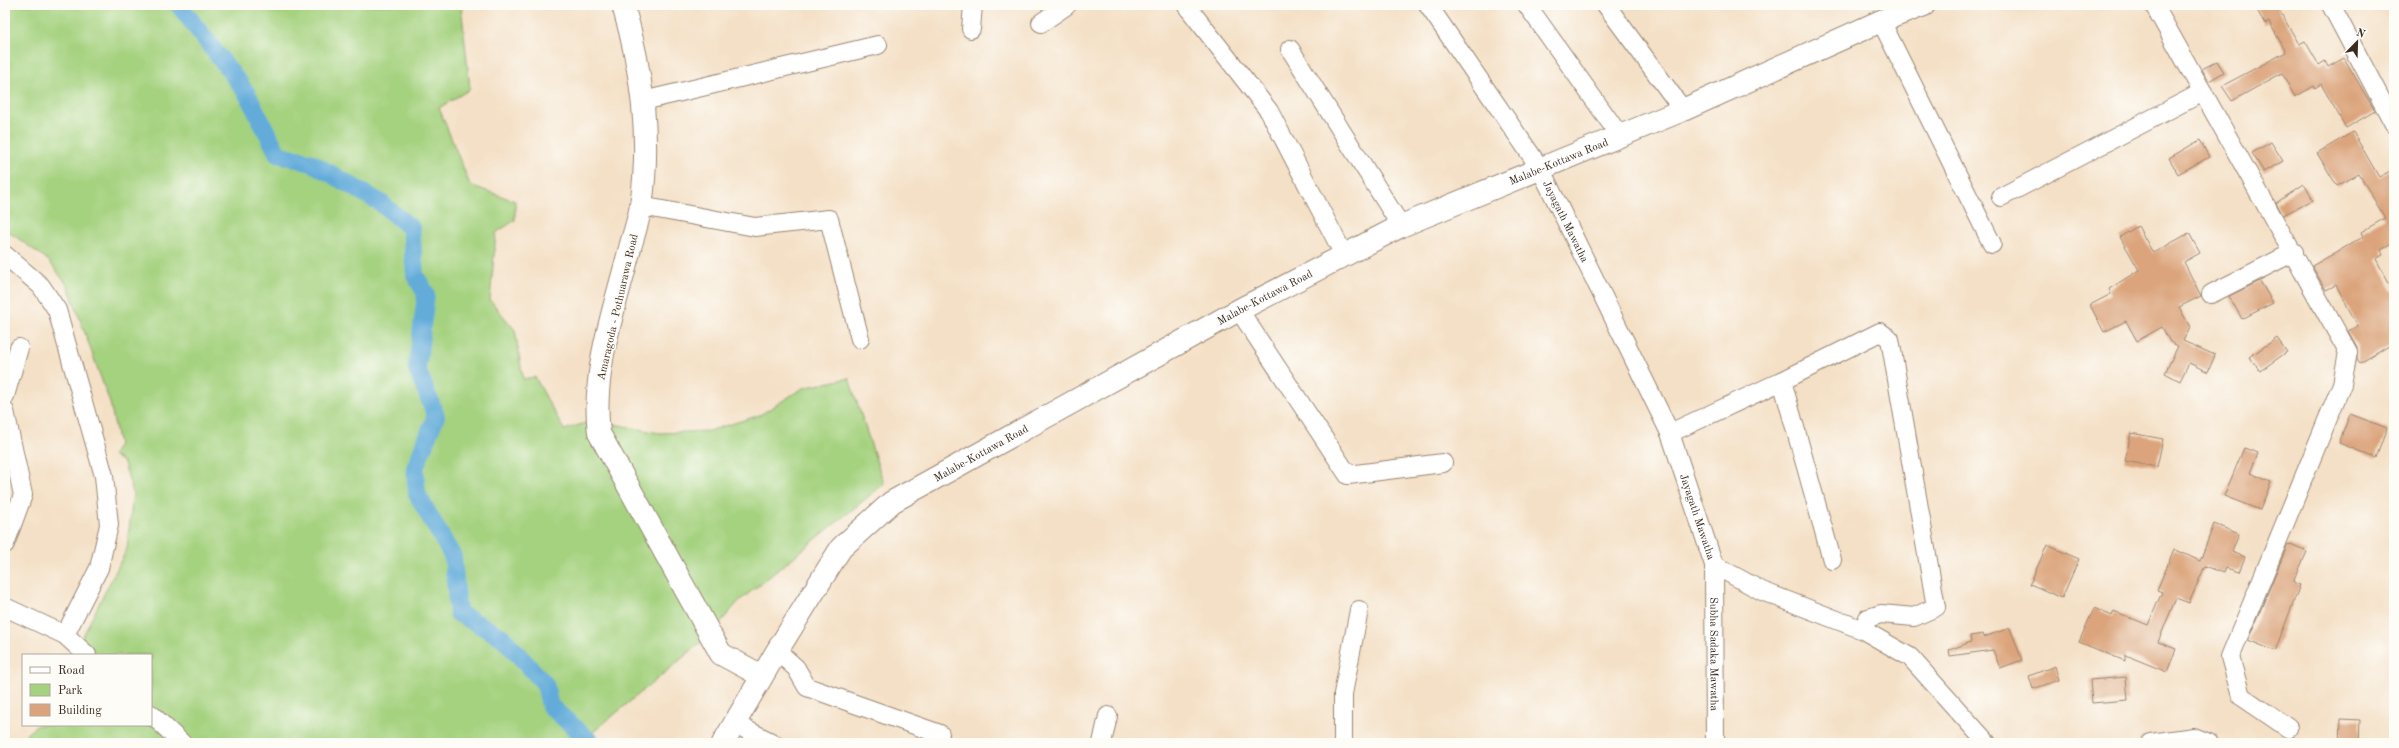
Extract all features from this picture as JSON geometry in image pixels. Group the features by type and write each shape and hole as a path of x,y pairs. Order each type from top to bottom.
{"main road":[{"name":"Amaragoda - Pothuarawa Road","path":"623,5 643,101 646,136 641,206 600,367 596,409 599,433 721,654 762,676"},
{"name":"Malabe-Kottawa Road","path":"723,743 777,651 841,548 892,502 1239,310 1401,226 1683,110 1913,7"}],"street":[{"path":"971,29 973,5"},
{"path":"1041,23 1067,5"},
{"path":"1186,5 1269,111 1344,255"},
{"name":"Jayagath Mawatha","path":"1428,5 1540,168 1670,433 1714,566 1762,591 1863,630 1910,658 1987,743"},
{"path":"1527,5 1620,136"},
{"path":"1606,5 1683,110"},
{"path":"2154,5 2294,252 2348,352 2342,384 2230,657 2241,696 2288,728"},
{"path":"2331,5 2394,124"},
{"path":"1881,21 1992,244"},
{"path":"643,101 878,44"},
{"path":"1290,49 1401,226"},
{"path":"2001,197 2203,92"},
{"path":"641,206 755,227 829,219 860,339"},
{"path":"2211,294 2294,252"},
{"path":"5,255 41,286 57,310 104,476 109,525 99,568 66,635"},
{"path":"1239,310 1348,475 1443,463"},
{"path":"1670,433 1782,381 1880,332 1890,339 1936,607 1914,617 1881,614 1868,618 1863,630"},
{"path":"5,396 19,348"},
{"path":"1782,381 1832,560"},
{"path":"5,411 23,495 5,544"},
{"name":"Subha Sadaka Mawatha","path":"1714,566 1714,743"},
{"path":"5,607 66,635 86,654"},
{"path":"1343,743 1343,694 1359,610"},
{"path":"777,651 796,668 807,687 940,734"},
{"path":"152,715 182,743"},
{"path":"1102,743 1108,716"},
{"path":"735,724 773,743"},
{"path":"2151,743 2194,737 2209,743"}],"green space":[{"path":"5,5 461,5 470,89 439,108 470,185 515,201 515,220 496,233 490,300 515,330 523,379 535,377 564,430 594,420 659,433 709,431 760,415 803,388 849,378 884,484 738,602 710,635 580,743 16,743 36,726 152,726 152,654 74,654 127,549 133,493 124,463 113,455 119,444 110,403 68,286 48,260 5,229"}],"building":[{"path":"2254,5 2276,5 2299,44 2305,41 2319,65 2325,61 2328,67 2344,58 2375,111 2346,128 2321,84 2315,88 2314,86 2295,97 2282,73 2232,101 2222,86 2286,52 2269,22 2265,24"},
{"path":"2217,61 2224,72 2209,81 2202,69"},
{"path":"2353,132 2379,177 2394,169 2394,243 2381,250 2383,255 2376,259 2394,293 2394,343 2360,363 2357,359 2357,347 2348,331 2358,326 2336,285 2326,290 2312,266 2363,237 2361,232 2385,218 2359,174 2337,186 2317,153"},
{"path":"2200,140 2209,157 2178,174 2169,158"},
{"path":"2271,142 2283,161 2264,172 2252,153"},
{"path":"2304,184 2313,200 2283,215 2276,203"},
{"path":"2138,226 2153,253 2189,233 2200,253 2184,262 2201,296 2179,307 2190,327 2183,341 2215,355 2208,372 2189,363 2180,381 2165,373 2178,346 2170,342 2162,327 2137,341 2126,321 2104,332 2090,305 2111,294 2109,289 2139,270 2120,237"},
{"path":"2260,281 2273,303 2242,319 2229,296"},
{"path":"2277,338 2287,352 2260,371 2249,357"},
{"path":"2350,414 2387,428 2376,458 2339,443"},
{"path":"2131,433 2163,439 2157,467 2125,461"},
{"path":"2244,448 2258,453 2250,473 2271,482 2260,510 2224,496"},
{"path":"2214,524 2239,534 2232,552 2245,557 2239,572 2226,568 2224,573 2205,566 2189,603 2176,598 2158,642 2176,649 2167,672 2125,655 2125,661 2079,642 2094,608 2112,616 2114,611 2148,625 2162,592 2157,590 2174,549 2200,561"},
{"path":"2288,544 2307,552 2293,582 2300,585 2275,651 2248,640"},
{"path":"2047,545 2079,559 2062,598 2030,584"},
{"path":"2010,628 2022,660 2000,668 1993,650 1950,656 1949,650 1971,642 1970,636 1983,634 1984,637"},
{"path":"2055,666 2059,680 2033,689 2029,676"},
{"path":"2126,677 2128,700 2092,703 2090,680"},
{"path":"2341,719 2360,720 2359,743 2340,743"}],"waterway":[{"path":"179,5 246,92 278,154 312,163 381,203 411,228 415,275 426,294 417,369 436,416 415,468 417,494 453,557 458,613 502,637 545,684 550,706 592,743"}]}
